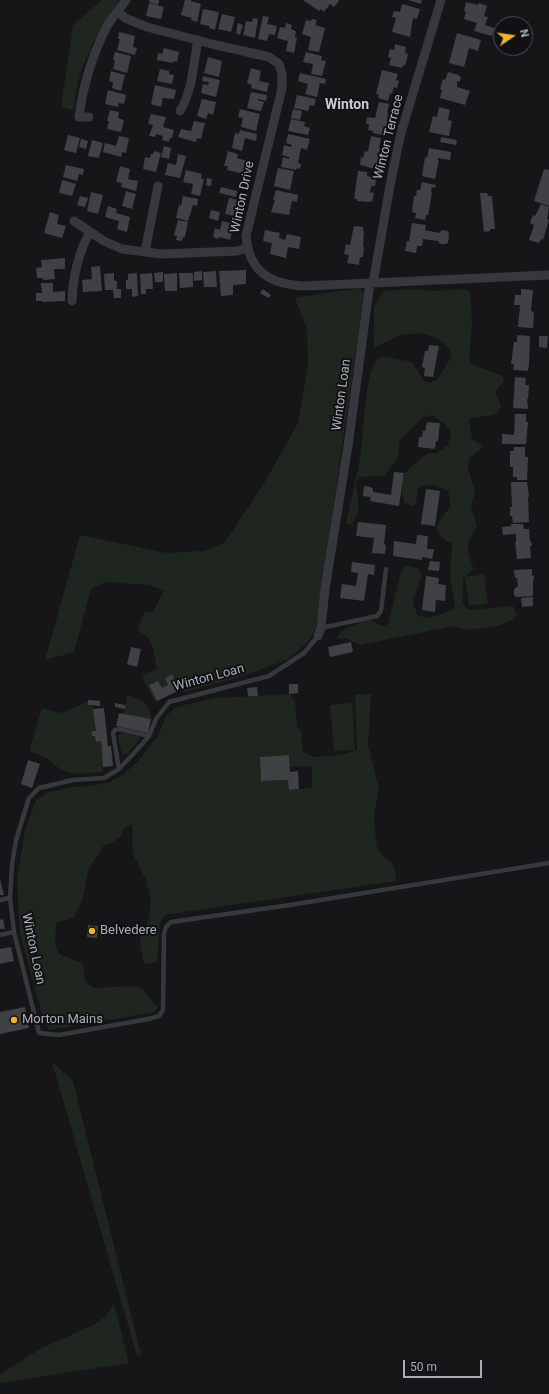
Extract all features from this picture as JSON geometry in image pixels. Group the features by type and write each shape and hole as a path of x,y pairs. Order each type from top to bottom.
{"street":[{"path":"88,117 79,117 82,93 107,27 126,0"},
{"name":"Winton Terrace","path":"372,283 401,133 442,0"},
{"name":"Winton Drive","path":"118,11 125,18 147,27 269,56 279,64 282,74 282,88 246,236 247,248 252,261 262,273 276,281 288,285 304,286 549,275"},
{"path":"180,111 186,101 192,82 198,40"},
{"path":"145,252 159,200 158,186"},
{"path":"74,221 90,232 122,249 162,254 191,254 237,251 247,248"},
{"path":"72,301 73,283 77,265 83,245 90,232"},
{"name":"Winton Loan","path":"319,632 324,589 348,446 372,283"}],"lane":[{"path":"319,632 377,616 381,611 386,570"},
{"name":"Winton Loan","path":"319,632 304,653 269,676 169,702 156,719 149,736 119,769 104,778 73,780 39,788 29,798 22,816 14,852 10,898 14,932 39,1033 59,1035 159,1016 163,1010 164,934 166,927 171,922 290,905 549,863"},
{"path":"119,769 113,733 115,730 119,729 149,736"},
{"path":"0,900 10,898"},
{"path":"0,935 14,932"}],"shaded area":[{"path":"102,0 120,0 102,27 90,49 78,83 73,110 61,107 73,25"},
{"path":"360,288 364,294 316,627 308,642 287,660 237,678 184,692 183,689 180,690 172,674 165,678 168,685 162,688 158,681 149,685 157,701 155,702 142,676 157,669 154,652 147,637 138,631 144,612 153,612 164,590 148,585 105,582 91,589 74,652 45,660 80,535 167,553 204,551 225,542 266,480 298,423 308,366 307,329 295,298"},
{"path":"410,289 434,291 464,289 470,292 472,323 469,360 471,364 503,376 504,381 495,392 501,406 499,411 496,414 469,420 472,439 484,447 469,458 468,468 475,492 471,505 477,527 470,538 468,547 469,556 474,569 463,578 463,603 468,610 513,606 517,614 510,621 498,626 466,630 453,626 360,645 347,639 337,638 342,631 361,622 370,620 383,626 388,624 400,576 404,567 408,566 417,568 422,576 413,600 417,615 426,618 439,615 452,610 455,605 450,577 452,544 441,537 438,531 441,519 451,506 448,491 435,485 421,486 418,489 416,503 412,506 404,502 401,488 405,473 415,463 427,454 437,453 448,445 451,431 444,423 431,415 422,418 400,440 397,460 384,476 360,477 356,482 358,505 357,516 350,525 346,523 360,459 370,375 378,358 388,357 412,362 424,381 429,383 437,380 452,356 449,348 439,339 421,333 400,335 374,348 374,307 381,294 385,291"},
{"path":"484,574 488,603 469,606 465,577"},
{"path":"289,694 295,701 297,727 301,730 303,752 313,757 342,755 357,750 355,695 371,694 368,745 379,789 374,815 376,842 378,851 392,862 396,881 165,915 160,924 157,962 144,964 140,945 141,936 149,918 151,900 146,880 133,854 132,824 124,828 121,836 113,842 104,845 89,868 82,901 74,918 56,923 55,944 58,953 83,964 86,982 94,988 132,986 142,989 158,1008 155,1012 49,1030 44,1021 20,934 17,882 25,830 36,800 49,792 72,787 90,786 110,782 125,773 138,761 158,736 166,716 176,707 216,698","holes":["289,755 290,767 312,766 312,788 289,790 288,780 261,781 260,757"]},
{"path":"127,695 144,702 149,709 151,719 124,714"},
{"path":"88,702 88,705 92,706 93,709 96,731 92,732 92,736 95,736 96,742 101,741 103,772 73,774 61,770 45,757 29,751 42,708 61,713"},
{"path":"352,703 355,750 334,751 330,705"},
{"path":"124,733 141,737 128,753 122,754 118,739 119,734"},
{"path":"52,1062 73,1081 141,1355 137,1356"},
{"path":"114,1304 129,1363 0,1383 0,1374 42,1348 95,1324 106,1316"}],"building":[{"path":"150,0 159,0 158,5 149,2"},
{"path":"185,0 191,0 201,4 197,22 191,20 192,18 181,15"},
{"path":"303,0 339,1 334,7 330,4 324,12 321,9 319,11"},
{"path":"408,0 422,0 421,4"},
{"path":"466,2 478,5 479,3 487,6 484,16 488,17 485,25 493,28 492,36 474,31 477,23 464,19 466,12 464,11"},
{"path":"149,3 164,7 161,19 146,16"},
{"path":"402,4 420,9 417,19 413,18 410,37 392,32 396,18 392,17 394,11 400,12"},
{"path":"203,9 219,12 215,30 209,28 209,26 200,24"},
{"path":"222,14 235,17 231,32 218,29"},
{"path":"263,16 269,17 267,24 277,26 275,35 269,34 267,41 258,39"},
{"path":"253,18 258,19 255,38 243,35 246,21 252,22"},
{"path":"312,19 317,20 315,25 325,28 319,52 308,50 311,37 302,34 306,20 311,21"},
{"path":"238,23 243,25 240,35 236,33"},
{"path":"286,23 292,25 291,29 296,31 295,37 297,38 294,53 286,51 288,41 277,38 280,27 285,28"},
{"path":"119,32 135,36 133,47 137,48 135,55 117,50 120,39 118,39"},
{"path":"457,33 481,40 478,51 469,48 464,67 449,63"},
{"path":"395,44 406,47 405,53 408,54 405,66 403,65 402,68 389,65 391,58 388,57 390,49 394,50"},
{"path":"164,48 179,52 177,62 173,61 173,63 157,60 158,53 162,54"},
{"path":"115,52 131,56 127,73 113,69"},
{"path":"306,52 322,56 321,60 326,61 322,76 311,74 313,64 303,62"},
{"path":"208,57 222,61 219,77 204,73"},
{"path":"251,68 261,71 259,81 269,83 267,92 251,88 252,85 247,83"},
{"path":"160,69 169,71 169,74 174,75 172,84 157,81"},
{"path":"382,70 398,74 396,80 399,81 397,88 394,87 392,94 390,93 388,101 378,98 379,95 376,94"},
{"path":"111,71 125,75 121,91 112,88 113,82 109,81"},
{"path":"448,72 459,75 461,78 460,81 457,82 457,87 470,91 465,105 440,98 442,90 440,89 443,79 445,80"},
{"path":"300,73 326,79 325,84 320,83 317,97 305,94 308,84 298,81"},
{"path":"203,76 220,80 216,97 201,93 203,84 208,85 209,82 202,81"},
{"path":"155,85 176,90 174,99 163,98 161,107 151,104"},
{"path":"108,90 126,95 124,104 119,103 118,107 105,104"},
{"path":"251,92 267,95 266,101 257,100 264,102 261,111 247,108"},
{"path":"297,95 316,99 314,106 310,105 308,111 294,108"},
{"path":"202,99 216,102 213,115 208,113 206,119 197,116"},
{"path":"379,102 389,104 385,136 368,130 369,124 366,124 367,117 375,118"},
{"path":"439,107 450,110 448,120 452,121 449,136 429,132 433,116 437,117"},
{"path":"240,109 260,114 256,131 241,127 243,118 238,117"},
{"path":"293,109 302,111 300,120 291,118"},
{"path":"110,110 119,112 118,118 124,120 121,132 107,129 109,121 107,121"},
{"path":"151,114 166,117 163,127 174,130 172,138 170,138 169,142 162,140 163,136 156,134 155,137 149,136 153,125 148,124"},
{"path":"291,119 305,122 304,126 310,128 308,135 288,131"},
{"path":"194,121 205,123 201,139 197,138 196,142 178,137 181,129 191,131"},
{"path":"240,130 257,134 256,141 245,138 242,151 232,148 235,133 239,134"},
{"path":"288,134 310,139 307,150 301,148 298,163 301,164 300,169 297,168 296,170 281,167 283,157 289,159 289,157 282,155 284,145 291,147 292,145 286,143"},
{"path":"68,135 80,138 76,153 64,150"},
{"path":"119,136 129,138 126,153 122,152 121,157 103,152 105,143 116,146"},
{"path":"371,136 381,138 379,154 382,155 379,170 360,165 361,157 363,158 365,151 368,152"},
{"path":"441,137 457,140 456,145 440,142"},
{"path":"81,139 88,141 86,149 79,147"},
{"path":"92,140 103,143 99,158 88,156"},
{"path":"164,146 171,148 169,159 161,157"},
{"path":"429,148 451,152 450,160 438,158 439,160 435,179 422,176 425,157 427,158"},
{"path":"154,151 161,153 156,172 143,169 145,157 150,158"},
{"path":"228,151 238,154 237,158 247,161 244,174 227,170 228,166 224,166"},
{"path":"178,154 186,156 180,178 165,175 168,163 176,165"},
{"path":"66,165 84,169 83,175 79,174 77,181 63,177"},
{"path":"120,166 130,169 128,179 138,181 136,191 121,187 122,183 116,182"},
{"path":"278,168 294,171 290,190 274,186"},
{"path":"544,169 549,170 549,206 534,201"},
{"path":"186,170 202,174 201,179 204,179 200,196 191,194 193,184 183,182"},
{"path":"358,171 367,172 367,176 376,178 375,186 371,186 370,192 374,193 372,202 357,201 357,199 354,199"},
{"path":"207,178 212,179 211,186 206,185"},
{"path":"62,180 76,184 72,196 59,193"},
{"path":"422,182 436,185 435,188 432,187 428,215 426,215 425,220 415,218 416,213 412,212 414,196 416,196 417,190 420,190"},
{"path":"221,187 237,191 236,197 219,193"},
{"path":"276,190 298,195 297,202 292,201 289,215 271,212 275,200 273,200"},
{"path":"126,191 136,194 132,209 122,206"},
{"path":"91,192 103,195 98,214 87,211"},
{"path":"480,193 487,193 488,196 492,196 495,229 490,229 490,231 484,232"},
{"path":"80,196 88,198 85,207 77,205"},
{"path":"183,196 198,199 197,206 193,205 188,221 176,218"},
{"path":"229,198 239,200 235,216 225,214"},
{"path":"541,204 549,207 547,219 549,220 543,240 541,239 539,243 529,240 534,225 530,223 533,215 535,216"},
{"path":"108,206 117,209 116,213 130,217 127,232 117,229 119,221 105,217"},
{"path":"211,210 220,212 218,221 209,218"},
{"path":"50,212 59,215 57,224 66,226 62,238 44,233"},
{"path":"178,220 188,222 185,237 183,237 182,241 176,240 177,236 174,235"},
{"path":"222,221 234,224 230,240 213,237 215,228 220,230"},
{"path":"412,223 426,225 425,230 439,233 442,230 448,231 448,243 440,244 438,241 423,239 422,246 417,246 416,253 405,251 407,241 409,241"},
{"path":"354,226 363,227 364,231 363,257 360,257 359,265 347,263 349,255 344,254 346,244 350,245"},
{"path":"265,230 280,233 279,238 285,240 287,234 301,237 299,249 288,247 286,258 270,254 272,243 263,241"},
{"path":"65,258 65,269 54,269 55,279 43,280 43,278 37,278 36,268 42,267 41,260"},
{"path":"100,266 102,291 83,292 82,280 92,279 91,267"},
{"path":"246,270 246,284 233,285 233,295 221,296 219,271"},
{"path":"202,271 202,280 194,281 194,272"},
{"path":"216,271 217,287 204,287 203,272"},
{"path":"163,272 163,282 155,282 154,273"},
{"path":"114,273 114,281 117,281 117,289 121,289 121,298 114,298 113,290 105,290 104,274"},
{"path":"137,273 138,296 132,297 132,289 126,289 126,280 128,280 128,274"},
{"path":"152,273 153,289 146,289 146,294 141,294 140,274"},
{"path":"177,273 177,291 165,291 164,274"},
{"path":"179,273 193,273 193,287 180,288"},
{"path":"41,283 53,283 53,292 65,291 65,301 36,301 36,293 42,293"},
{"path":"263,289 271,295 268,298 260,293"},
{"path":"521,289 533,290 531,311 534,312 533,328 518,327 520,305 514,305 515,295 521,295"},
{"path":"517,335 530,336 528,371 513,370 514,364 511,364 514,342 517,342"},
{"path":"539,336 548,336 547,348 539,347"},
{"path":"429,345 439,346 433,377 424,376 425,368 422,367 425,351 428,351"},
{"path":"515,377 526,378 525,385 529,385 527,399 528,409 513,408"},
{"path":"515,414 526,414 526,422 528,422 526,444 502,444 502,434 514,435"},
{"path":"427,422 440,423 438,441 436,441 435,449 418,447 419,437 422,437"},
{"path":"514,447 525,447 525,457 528,457 527,480 517,480 517,477 513,477 513,467 510,467 510,451 514,451"},
{"path":"394,472 404,473 399,506 370,501 371,497 363,496 364,486 371,487 373,492 391,495"},
{"path":"511,482 527,482 529,497 529,522 513,523 512,516 510,516 510,507 512,507"},
{"path":"426,489 440,491 435,526 421,524"},
{"path":"358,522 386,525 384,544 386,545 385,554 372,553 374,538 356,536"},
{"path":"511,524 523,524 524,529 529,529 532,546 530,546 531,558 517,559 515,542 516,534 503,535 502,527 511,526"},
{"path":"417,535 428,536 427,549 434,549 432,559 422,557 422,560 393,556 394,541 416,544"},
{"path":"430,561 440,562 439,571 428,570"},
{"path":"352,562 375,565 374,575 368,574 364,601 340,598 342,584 356,586 358,573 351,572"},
{"path":"532,569 532,576 534,575 533,596 516,597 514,595 514,590 518,587 514,570"},
{"path":"426,576 439,578 438,584 446,585 445,601 436,600 435,612 422,610"},
{"path":"533,597 533,606 522,607 521,598"},
{"path":"351,642 353,652 330,657 328,647"},
{"path":"131,647 141,649 137,667 127,664"},
{"path":"172,674 180,690 157,701 149,685 158,681 162,688 168,685 165,678"},
{"path":"289,684 298,684 298,693 289,694"},
{"path":"257,687 258,696 248,696 247,688"},
{"path":"88,700 100,701 100,706 88,705"},
{"path":"115,703 125,705 125,709 115,707"},
{"path":"104,708 108,746 111,746 113,766 103,767 101,741 96,742 95,736 92,736 92,731 96,731 93,709"},
{"path":"119,713 151,719 148,733 116,726"},
{"path":"289,755 290,772 298,771 299,789 289,790 288,780 261,781 260,757"},
{"path":"28,760 40,764 32,788 21,784"},
{"path":"0,879 4,895 0,895"},
{"path":"3,919 5,929 0,929 0,920"},
{"name":"Belvedere","path":"88,925 98,926 97,938 87,937"},
{"path":"11,947 14,961 0,964 0,949"},
{"name":"Morton Mains","path":"25,1007 29,1028 0,1034 0,1012"}],"place":[{"name":"Belvedere","path":"92,931"},
{"name":"Morton Mains","path":"14,1020"}],"district":[{"name":"Winton","path":"347,105"}]}
